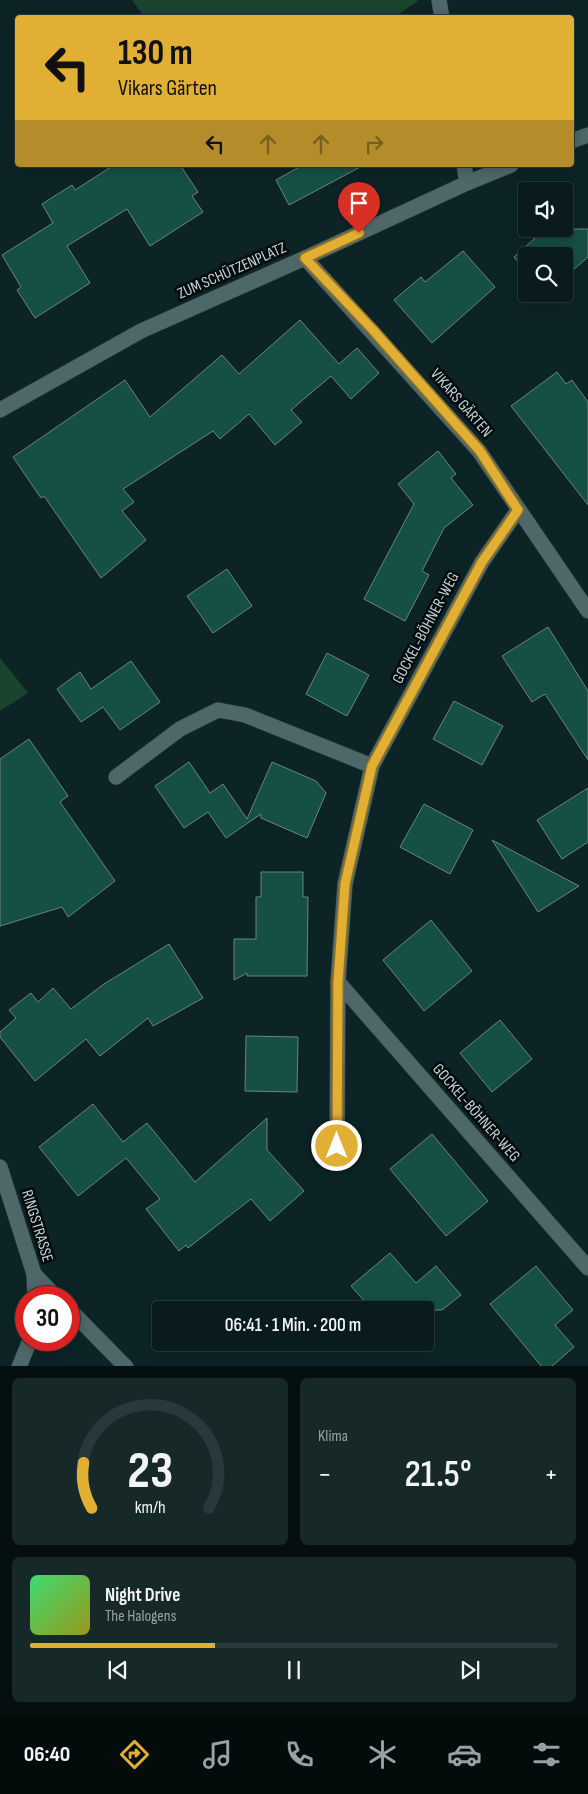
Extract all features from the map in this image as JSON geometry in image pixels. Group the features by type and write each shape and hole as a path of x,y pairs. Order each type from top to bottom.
{"street":[{"path":"439,0 442,15"},
{"path":"574,140 588,135"},
{"path":"464,167 467,183"},
{"name":"ZUM SCHÜTZENPLATZ","path":"0,410 142,331 506,167"},
{"name":"VIKARS GÄRTEN","path":"305,258 373,330 480,451 518,510 588,611"},
{"name":"GOCKEL-BÖHNER-WEG","path":"337,1146 338,982 345,884 372,766 482,562 518,510"},
{"path":"116,777 180,729 218,710 245,716 372,766"},
{"name":"GOCKEL-BÖHNER-WEG","path":"338,982 588,1268"},
{"name":"RINGSTRASSE","path":"0,1167 34,1274 34,1286"},
{"path":"34,1274 46,1286"},
{"path":"80,1320 126,1366"},
{"path":"19,1366 25,1351"}],"green space":[{"path":"132,0 419,0 397,15 143,15"},
{"path":"0,658 28,693 0,711"}],"building":[{"path":"111,167 181,167 198,192 192,196 203,212 150,246 127,209 67,246 90,283 35,318 17,290 21,287 2,255 53,223 42,204 72,185 75,190"},
{"path":"299,167 360,167 289,205 276,180"},
{"path":"573,229 588,229 588,257 573,270 573,247 525,247 536,237 573,237"},
{"path":"463,251 495,287 432,343 394,300 421,277 425,282"},
{"path":"518,253 518,262 514,257"},
{"path":"300,320 339,364 357,348 379,373 351,399 331,376 291,410 302,422 275,445 249,414 220,439 213,431 123,489 134,502 122,511 146,540 101,578 44,496 41,498 13,457 125,380 150,417 222,355 239,374"},
{"path":"557,372 566,384 572,380 588,402 588,505 511,406"},
{"path":"438,451 456,474 451,478 473,505 444,528 422,571 429,575 405,621 364,599 414,504 398,484"},
{"path":"227,569 252,606 213,633 187,596"},
{"path":"548,627 588,691 588,760 545,694 532,702 502,656"},
{"path":"327,653 369,675 347,716 306,694"},
{"path":"131,661 160,702 120,730 103,707 81,722 57,689 80,672 91,689"},
{"path":"454,701 503,726 482,765 433,739"},
{"path":"29,739 68,796 60,802 115,881 68,917 62,907 0,926 0,759"},
{"path":"189,762 210,793 223,784 247,819 272,762 316,781 326,793 307,838 261,818 261,814 226,838 208,812 184,828 155,786"},
{"path":"588,788 588,842 562,859 537,820"},
{"path":"424,804 473,830 450,874 400,847"},
{"path":"492,840 579,886 538,912"},
{"path":"261,872 303,872 303,897 308,897 307,976 247,976 247,973 234,980 234,939 256,939 256,897 261,897"},
{"path":"431,920 472,971 424,1011 383,960"},
{"path":"169,944 203,998 153,1026 148,1018 100,1056 86,1039 35,1081 0,1037 0,1032 16,1018 9,1010 31,993 38,1002 53,988 71,1009 104,984"},
{"path":"500,1020 532,1059 492,1092 460,1053"},
{"path":"246,1036 298,1037 297,1092 245,1091"},
{"path":"93,1104 123,1142 147,1123 195,1182 267,1118 267,1150 304,1191 270,1221 251,1199 188,1248 186,1245 179,1251 146,1209 160,1199 126,1158 78,1196 39,1147"},
{"path":"432,1134 488,1201 446,1236 390,1169"},
{"path":"390,1253 416,1283 436,1266 461,1295 442,1310 434,1310 434,1301 364,1301 351,1286"},
{"path":"536,1266 573,1310 555,1325 574,1347 552,1366 541,1366 490,1304"}],"route":[{"path":"337,1146 338,982 345,884 372,766 444,629 482,562 518,510 480,451 373,330 305,258 359,233"}]}
